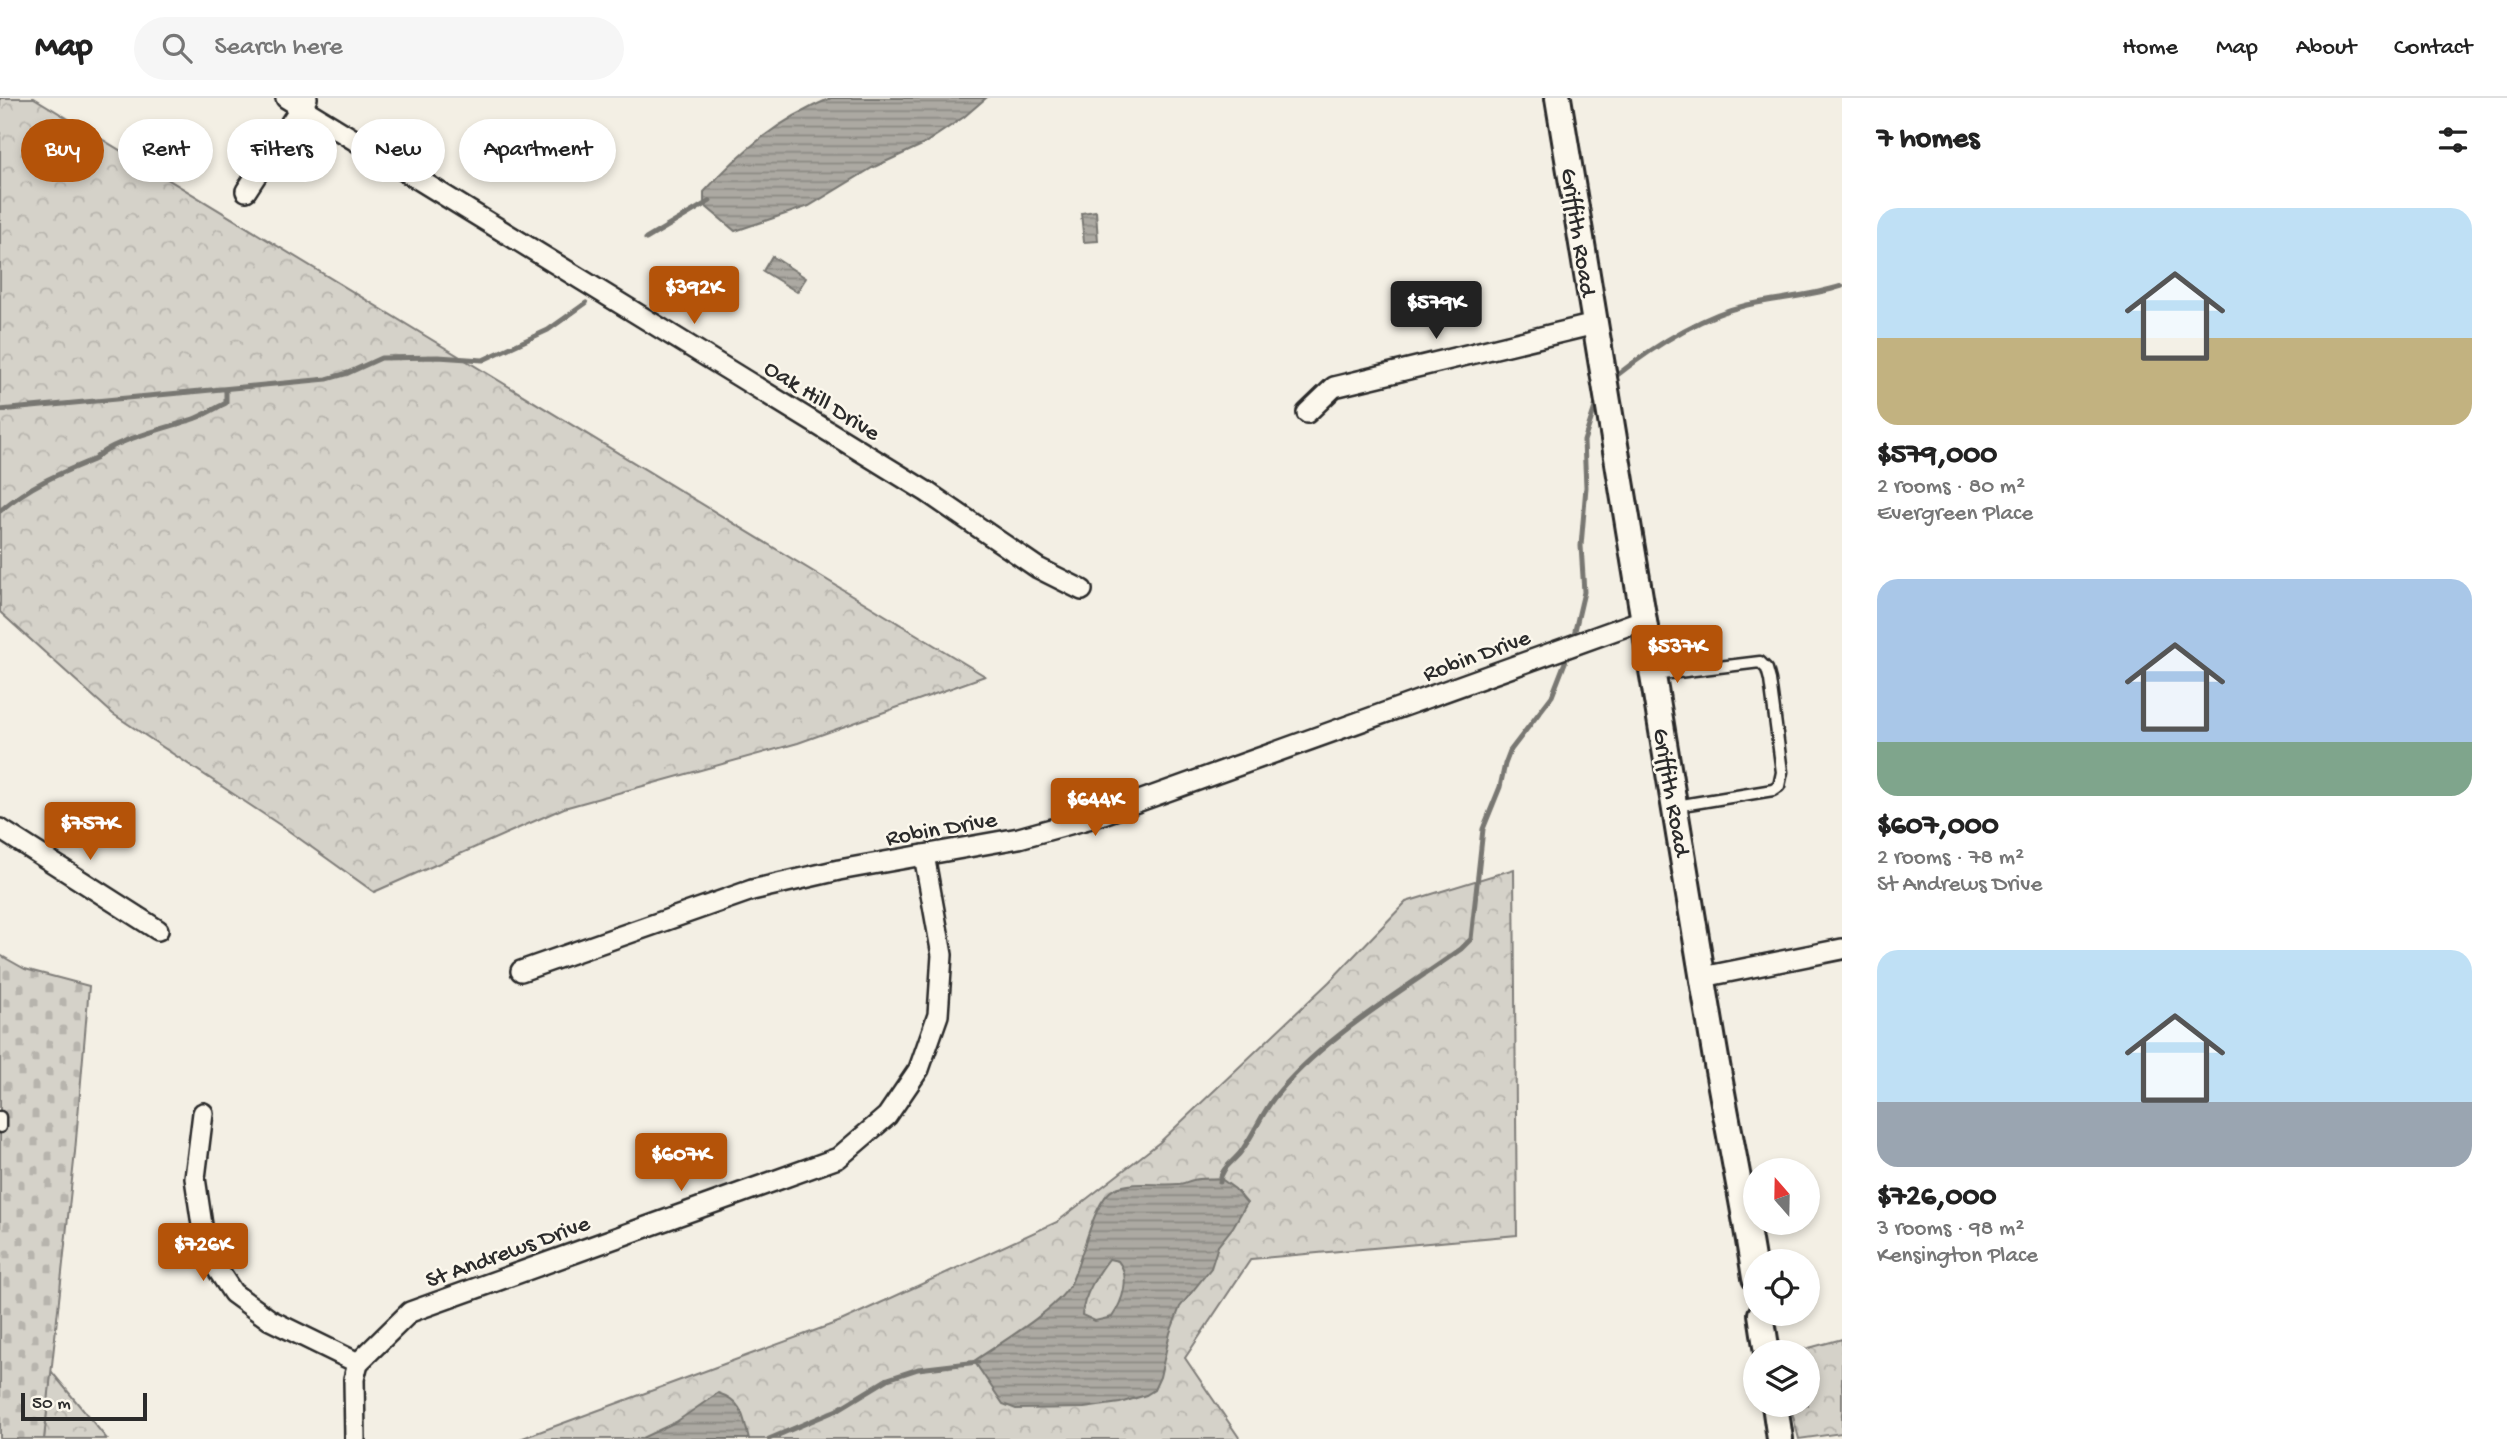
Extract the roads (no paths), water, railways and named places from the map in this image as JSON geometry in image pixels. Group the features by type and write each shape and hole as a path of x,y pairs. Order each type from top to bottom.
{"street":[{"name":"Griffith Road","path":"1558,98 1652,676 1750,1249"},
{"path":"246,191 297,101"},
{"name":"Oak Hill Drive","path":"297,101 927,492 1038,568 1082,590"},
{"path":"1307,413 1334,387 1595,324"},
{"name":"Robin Drive","path":"521,971 752,890 839,870 1019,838 1095,817 1643,620"},
{"path":"0,829 158,930"},
{"name":"St Andrews Drive","path":"358,1363 410,1312 838,1158 887,1116 919,1069 938,1015 942,956 925,855"},
{"path":"1703,977 1842,949"},
{"path":"204,1113 195,1178 206,1252 233,1293 270,1320 358,1363 354,1379 355,1439"},
{"path":"1777,1417 1780,1439"}],"lane":[{"path":"1652,676 1760,662 1767,669 1770,680 1780,749 1782,780 1779,786 1773,790 1676,807"},
{"path":"0,1117 0,1127"}],"waterway":[{"path":"646,239 710,201"},
{"path":"1612,379 1659,345 1711,317 1747,305 1842,286"},
{"path":"0,410 327,379 381,358 438,357 483,360 548,330 586,303"},
{"path":"0,511 33,487 95,459 113,446 196,418 226,403 226,390"},
{"path":"1573,639 1584,592 1581,546 1586,487 1584,441 1597,401"},
{"path":"1220,1182 1225,1169 1249,1140 1269,1105 1293,1076 1338,1036 1461,949 1471,939 1483,829 1500,787 1505,764 1510,751 1552,696 1569,652"},
{"path":"769,1439 837,1410 888,1379 918,1369 978,1362"}]}
